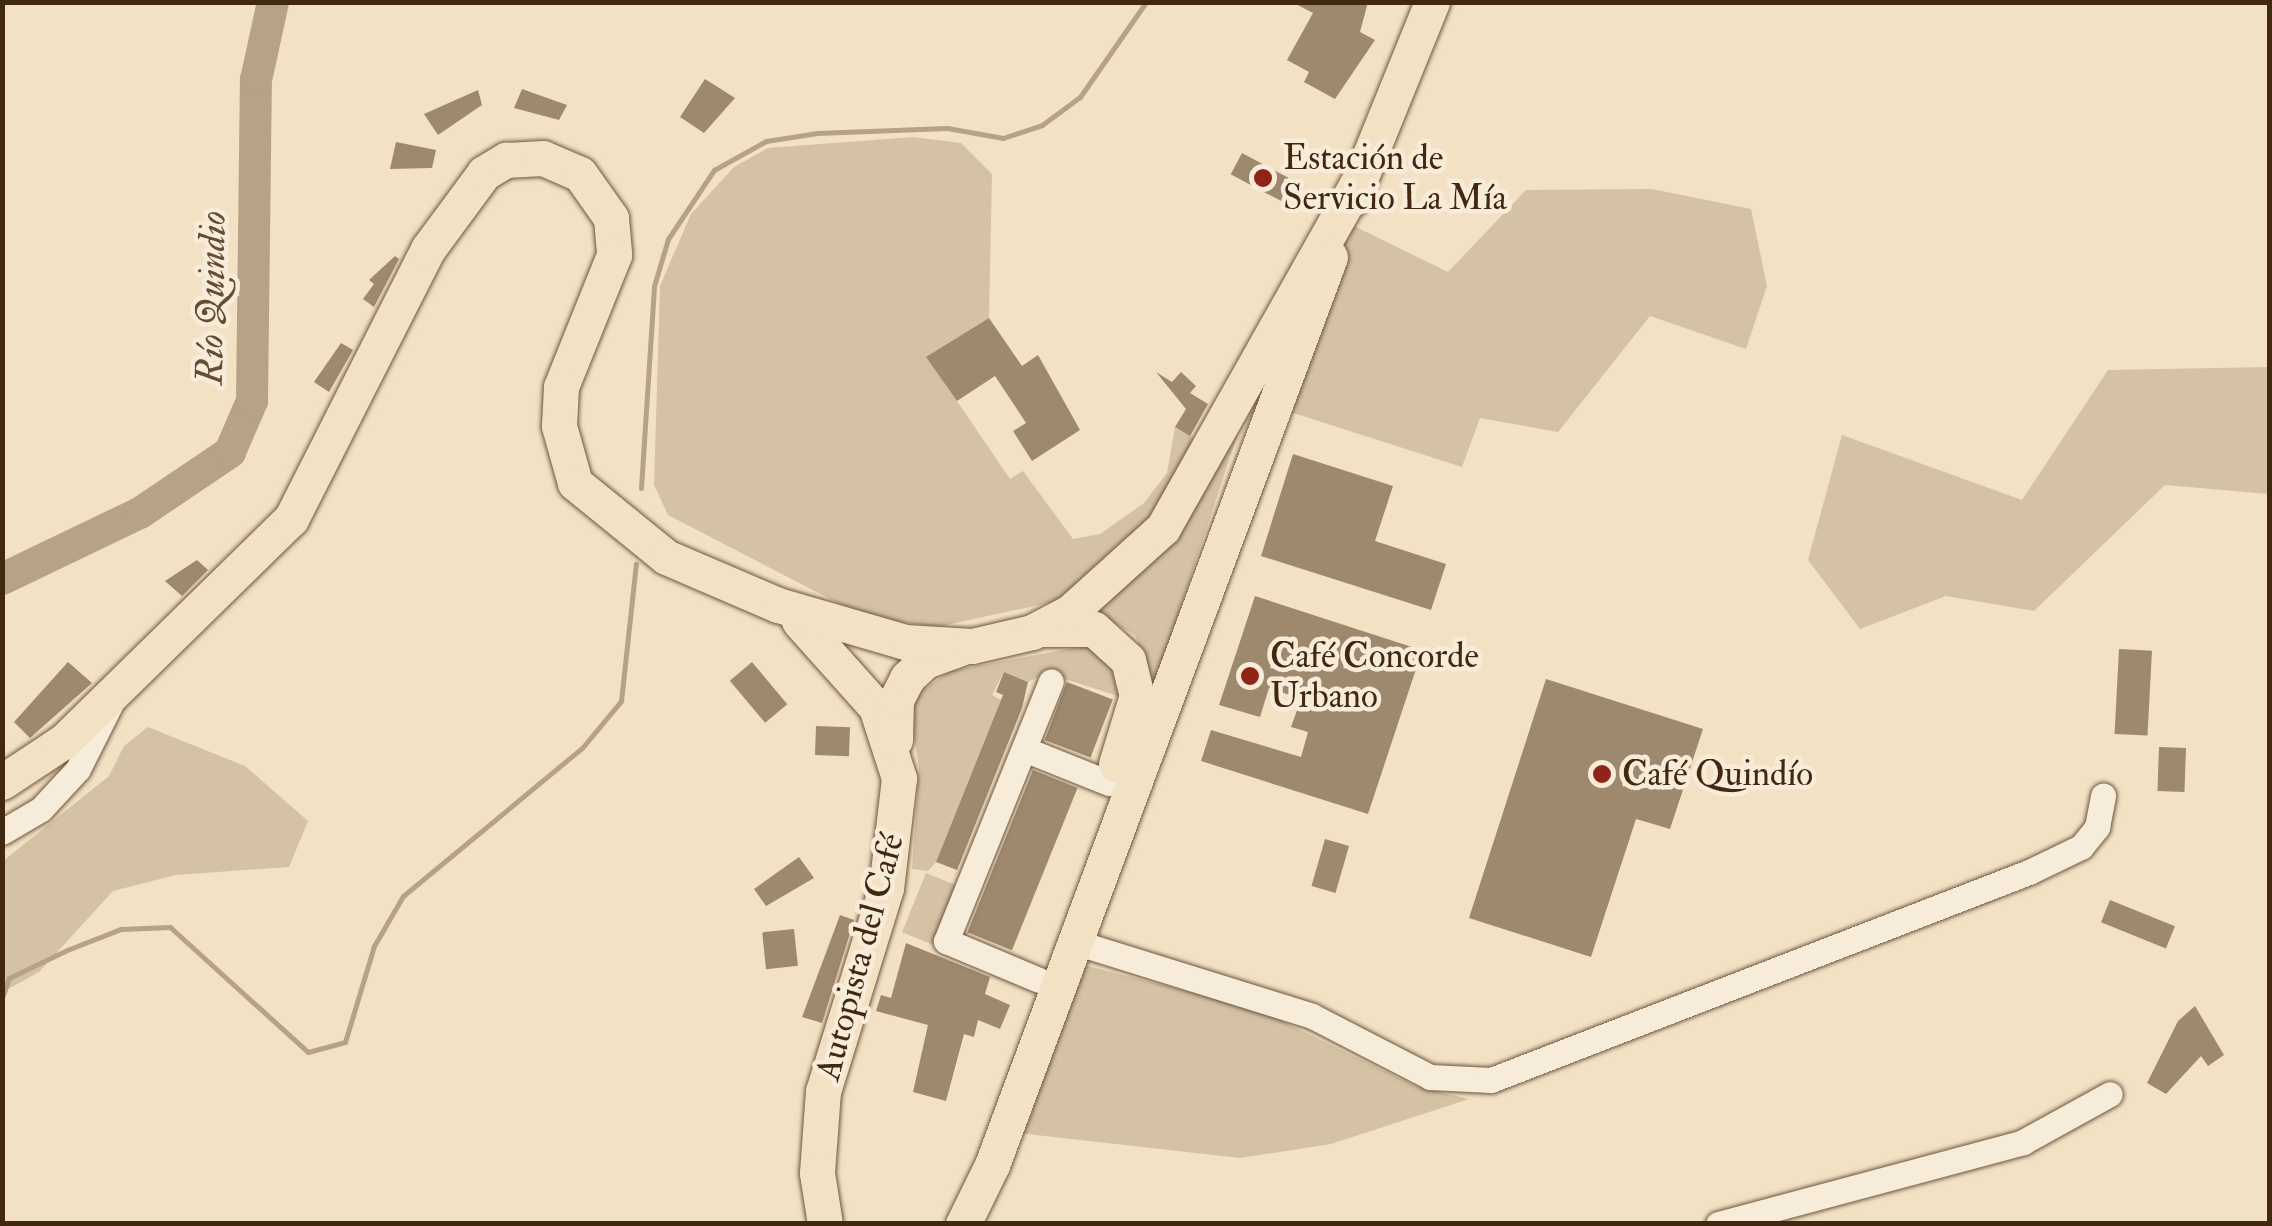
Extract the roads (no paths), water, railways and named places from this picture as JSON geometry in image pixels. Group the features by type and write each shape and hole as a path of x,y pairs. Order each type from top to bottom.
{"highway":[{"path":"964,1219 1075,942 1358,180 1432,2"},
{"path":"2,782 117,692 291,519 454,207 484,173 528,157 580,174 612,218 614,255 561,387 559,426 575,482 666,557 778,605 905,642 972,646"},
{"path":"1032,632 1124,570 1162,528 1358,180"},
{"name":"Autopista del Café","path":"778,605 849,668 896,750 896,841 818,1124 824,1224"},
{"path":"896,750 896,700 907,678 925,661 972,646 1072,624 1094,629 1128,660 1137,695 975,1157 964,1219"}],"street":[{"path":"1038,980 946,941 1052,681"},
{"path":"2,832 41,809 78,769 117,692"},
{"path":"1024,749 1109,783"},
{"path":"1075,942 1312,1016 1430,1077 1491,1080 2029,872 2081,847 2097,827 2103,796"},
{"path":"1718,1224 2024,1142 2110,1094"}],"waterway":[{"name":"Río Quindio","path":"2,579 140,513 230,452 252,401 256,80 273,2"},
{"path":"641,488 654,286 668,239 714,170 766,141 817,133 947,128 1003,138 1042,125 1080,97 1146,2"},
{"path":"2,998 9,978 67,950 121,929 170,927 308,1052 345,1042 374,946 403,896 582,748 621,701 636,564"}],"place":[{"name":"Estación de Servicio La Mía","path":"1263,178"},
{"name":"Café Concorde Urbano","path":"1250,676"},
{"name":"Café Quindío","path":"1602,774"}]}
